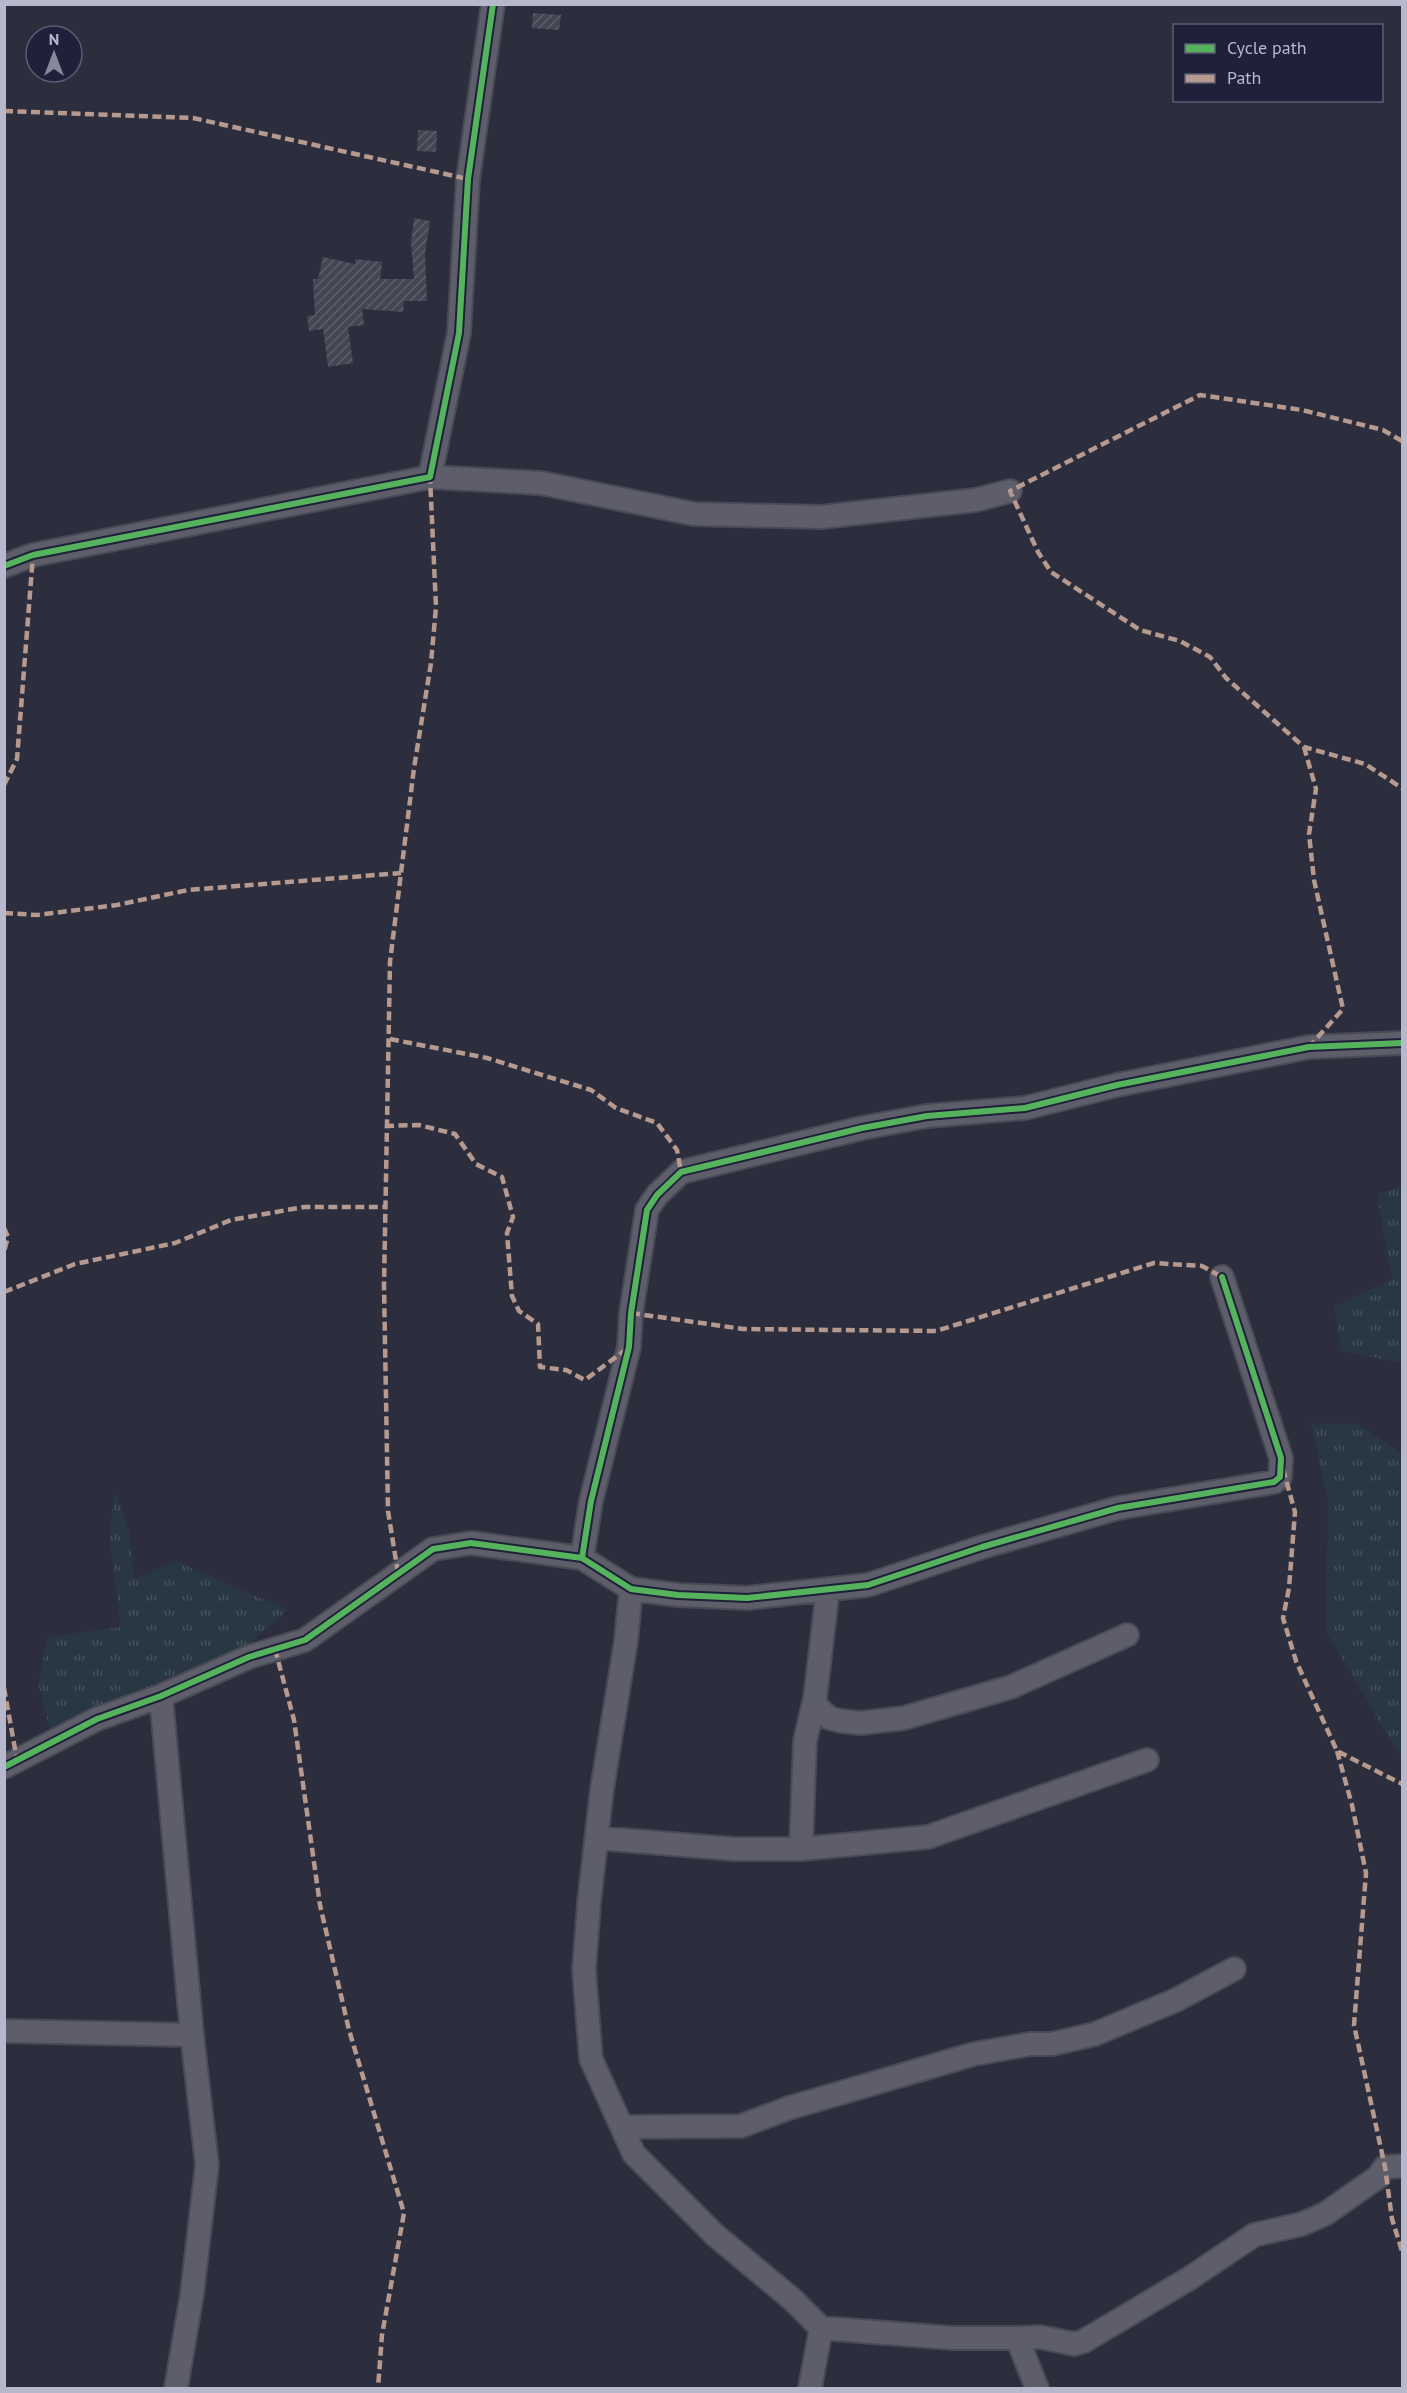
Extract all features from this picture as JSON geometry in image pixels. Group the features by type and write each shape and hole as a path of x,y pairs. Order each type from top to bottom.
{"street":[{"path":"430,477 459,333 468,179 493,4"},
{"path":"4,566 33,555 430,477 541,483 694,514 821,517 976,500 1010,491"},
{"path":"582,1558 591,1501 629,1347 631,1313 647,1210 657,1195 681,1172 862,1128 927,1116 1024,1108 1117,1085 1309,1047 1402,1043"},
{"path":"4,1767 97,1719 161,1696 249,1657 306,1640 433,1549 452,1544 471,1543 582,1558 631,1589 678,1595 747,1598 868,1584 982,1547 1118,1508 1274,1482 1280,1477 1281,1458 1222,1277"},
{"path":"631,1589 626,1641 602,1790 584,1970 591,2059 634,2154 715,2235 793,2300 821,2328 952,2338 1040,2337 1074,2344 1084,2341 1190,2278 1254,2235 1302,2224 1325,2214 1378,2177 1385,2168 1402,2166"},
{"path":"801,1849 805,1741 814,1704 828,1589"},
{"path":"814,1704 829,1718 841,1721 861,1723 904,1718 1011,1687 1127,1635"},
{"path":"161,1696 192,2035 207,2165 192,2294 176,2388"},
{"path":"597,1838 734,1849 801,1849 928,1837 1147,1760"},
{"path":"622,2127 741,2126 789,2108 974,2054 1030,2044 1052,2044 1095,2034 1176,2000 1234,1969"},
{"path":"4,2031 192,2035"},
{"path":"810,2388 821,2328"},
{"path":"1017,2338 1036,2388"}],"green space":[{"path":"1402,1187 1402,1363 1341,1351 1334,1306 1392,1280 1377,1194"},
{"path":"1311,1423 1357,1424 1402,1453 1402,1760 1326,1631 1328,1501"},
{"path":"115,1492 130,1534 134,1579 176,1561 288,1610 231,1658 50,1729 38,1683 48,1637 121,1627 109,1534"}],"building":[{"path":"533,13 561,15 559,30 532,28"},
{"path":"418,130 437,131 436,152 417,151"},
{"path":"414,218 430,221 425,253 427,301 404,301 403,312 362,309 364,325 348,327 353,363 328,367 323,329 309,331 307,316 315,315 313,279 318,279 323,257 355,264 355,259 382,262 380,279 414,279 411,242"}],"marked path":[{"path":"4,111 193,118 468,179"},
{"path":"1402,441 1383,430 1302,410 1200,395 1010,491 1038,552 1051,572 1140,630 1180,641 1210,657 1226,678 1304,747 1365,764 1402,788"},
{"path":"398,1573 388,1511 384,1285 390,962 414,768 431,663 436,607 430,477"},
{"path":"4,785 17,759 33,555"},
{"path":"1304,747 1316,789 1309,834 1314,880 1343,1009 1309,1047"},
{"path":"4,913 37,915 117,905 188,890 401,873"},
{"path":"390,1039 487,1058 591,1090 616,1108 657,1123 677,1150 681,1172"},
{"path":"385,1126 419,1125 455,1134 476,1164 502,1177 513,1217 507,1233 512,1296 519,1311 538,1324 540,1367 566,1370 585,1380 628,1348"},
{"path":"4,1292 75,1264 175,1243 231,1220 304,1207 384,1207"},
{"path":"4,1228 8,1237 4,1252"},
{"path":"631,1313 743,1329 936,1331 1154,1263 1202,1266 1222,1277"},
{"path":"1283,1469 1295,1512 1289,1588 1283,1618 1296,1661 1337,1751 1402,1784"},
{"path":"275,1649 294,1720 320,1905 349,2030 404,2213 382,2335 378,2388"},
{"path":"4,1688 17,1760"},
{"path":"1337,1751 1352,1805 1366,1873 1354,2025 1385,2167 1392,2219 1402,2251"}],"cycle path":[{"path":"4,566 33,555 430,477 459,333 468,179 493,4"},
{"path":"4,1767 97,1719 161,1696 249,1657 305,1640 433,1549 471,1543 582,1558 591,1501 629,1347 631,1313 647,1210 657,1195 681,1172 862,1128 927,1116 1025,1108 1117,1085 1309,1047 1402,1043"},
{"path":"582,1558 631,1589 678,1595 747,1598 868,1585 982,1547 1118,1508 1274,1482 1280,1477 1281,1458 1222,1277"}]}
